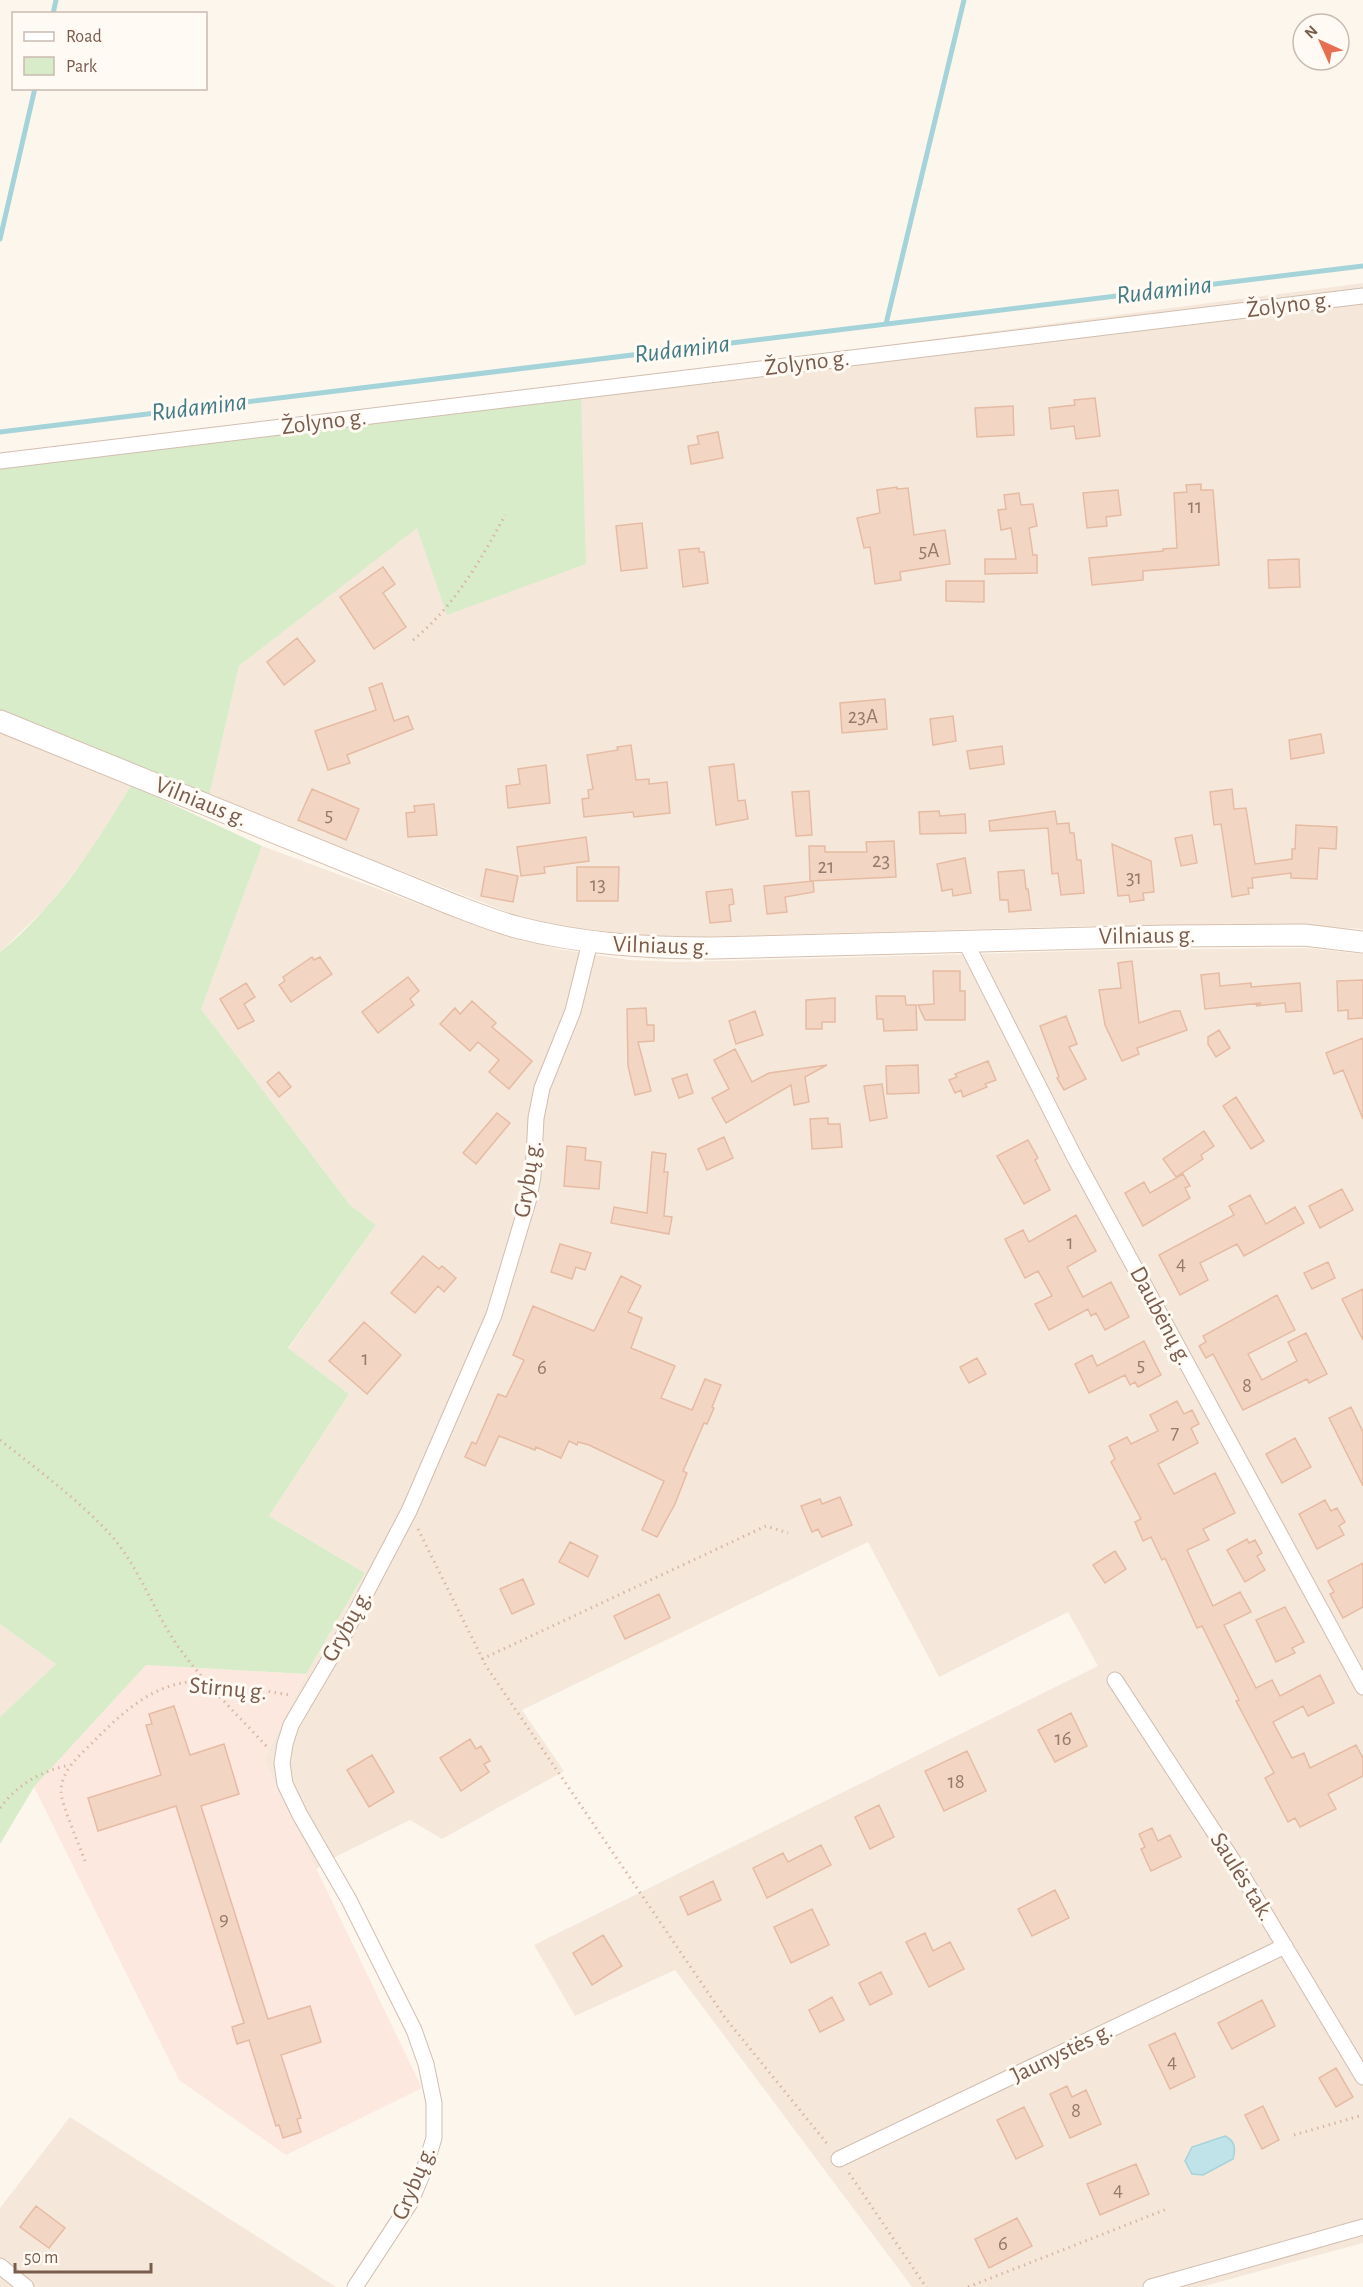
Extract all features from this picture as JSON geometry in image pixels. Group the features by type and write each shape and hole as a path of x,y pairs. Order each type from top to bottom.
{"main road":[{"name":"Vilniaus g.","path":"0,721 451,904 515,927 590,942 647,948 712,948 1304,935 1363,942"}],"street":[{"name":"Žolyno g.","path":"0,461 1363,296"},
{"name":"Daubėnų g.","path":"965,941 1075,1158 1358,1666 1363,1687"},
{"name":"Grybų g.","path":"355,2287 410,2204 434,2138 434,2103 426,2064 414,2030 349,1900 300,1815 285,1784 282,1763 291,1725 345,1633 409,1511 494,1315 529,1198 533,1176 536,1118 542,1088 573,1011 590,942"},
{"name":"Saulės tak.","path":"1115,1680 1239,1870 1363,2077"},
{"name":"Jaunystės g.","path":"839,2159 1285,1946"},
{"path":"1151,2287 1363,2227"},
{"path":"0,2266 26,2287"}],"path":[{"path":"413,640 434,624 484,555 505,515"},
{"path":"0,1440 109,1532 131,1563 177,1644 208,1683 282,1763"},
{"path":"409,1511 482,1659 726,2019"},
{"path":"482,1659 765,1526 788,1533"},
{"name":"Stirnų g.","path":"85,1861 61,1794 63,1779 71,1765 118,1717 144,1699 169,1686 184,1682 208,1683 306,1697"},
{"name":"Stirnų g.","path":"0,1808 13,1792 31,1779 54,1768 71,1765"},
{"path":"1294,2135 1363,2115"},
{"path":"968,2287 1167,2209"}],"shaded area":[{"path":"1363,283 1363,929 1267,924 1086,926 663,938 585,933 528,920 209,797 239,666 581,397 581,385"},
{"path":"0,733 131,785 94,847 47,907 0,952"},
{"path":"262,846 486,929 558,949 629,960 679,962 1113,950 1307,948 1363,954 1363,2243 1201,2287 912,2287 675,1970 575,2016 534,1945 1098,1666 1068,1612 939,1677 868,1542 522,1710 564,1771 442,1839 410,1820 337,1856 316,1869 264,1760 306,1674 365,1573 269,1516 349,1394 288,1349 376,1225 350,1205 201,1009"},
{"path":"0,1624 56,1664 0,1717"},
{"path":"146,1665 306,1674 264,1760 422,2088 286,2155 179,2080 34,1787"},
{"path":"70,2117 336,2287 0,2287 0,2208"}],"green space":[{"path":"581,397 586,564 447,615 417,528 239,666 209,797 0,710 0,466"},
{"path":"131,785 262,846 201,1009 350,1205 376,1225 288,1348 349,1394 269,1516 365,1573 306,1674 146,1665 34,1787 0,1844 0,1717 56,1664 0,1624 0,952 39,916 57,895 103,831"}],"water":[{"path":"1225,2136 1234,2145 1233,2159 1203,2175 1192,2174 1185,2161 1192,2147"}],"building":[{"path":"1095,398 1100,436 1076,439 1074,426 1051,429 1049,408 1075,405 1074,400"},
{"path":"1013,406 1014,435 977,437 975,408"},
{"path":"718,432 723,458 691,464 688,446 699,444 697,436"},
{"path":"1201,484 1201,490 1213,490 1219,565 1143,571 1143,580 1092,585 1089,558 1177,548 1174,493 1187,492 1186,485"},
{"path":"897,487 897,489 908,488 914,535 945,530 950,564 900,572 901,580 875,584 870,547 864,548 857,518 880,513 877,490"},
{"path":"1118,490 1121,515 1106,517 1107,526 1087,528 1083,493"},
{"path":"1019,493 1021,505 1033,504 1037,526 1029,528 1033,555 1037,555 1037,573 985,574 985,559 1016,559 1011,528 1001,530 998,510 1006,509 1004,495"},
{"path":"642,523 647,568 621,571 616,526"},
{"path":"699,548 699,552 704,552 708,583 683,587 679,550"},
{"path":"1299,559 1300,587 1269,588 1268,560"},
{"path":"383,567 395,584 383,593 406,627 374,649 340,597"},
{"path":"946,581 984,581 984,602 946,601"},
{"path":"297,638 315,661 284,685 267,662"},
{"path":"382,683 394,721 408,716 413,729 347,755 350,763 328,770 315,731 376,710 369,688"},
{"path":"885,699 887,729 842,733 840,703"},
{"path":"953,716 956,741 933,745 930,719"},
{"path":"1321,734 1324,753 1291,759 1289,740"},
{"path":"631,745 636,780 649,779 649,784 667,782 670,813 634,817 633,812 584,817 582,799 589,798 588,790 593,789 587,755 618,750 617,747"},
{"path":"1002,746 1004,764 970,769 967,751"},
{"path":"734,764 738,801 745,800 748,819 716,825 709,767"},
{"path":"546,765 550,803 508,808 506,786 520,784 518,769"},
{"path":"312,789 359,809 346,840 298,820"},
{"path":"1232,789 1234,809 1246,808 1255,864 1292,859 1292,849 1295,849 1296,825 1337,827 1336,849 1319,848 1317,879 1291,878 1291,873 1252,878 1253,888 1248,888 1249,894 1232,897 1221,824 1214,825 1210,792"},
{"path":"809,791 812,835 796,836 792,792"},
{"path":"434,804 437,835 408,837 406,813 415,812 414,806"},
{"path":"939,811 940,816 965,814 966,833 920,834 919,812"},
{"path":"1055,811 1057,824 1069,823 1070,833 1074,833 1077,860 1081,860 1084,893 1061,895 1058,873 1052,874 1048,828 990,831 989,821"},
{"path":"1192,835 1197,863 1181,866 1175,838"},
{"path":"586,837 589,861 544,867 545,873 521,876 517,847"},
{"path":"894,841 896,877 810,881 809,846 825,846 825,852 867,852 866,842"},
{"path":"1112,844 1151,861 1154,892 1143,893 1144,900 1130,902 1129,895 1118,896"},
{"path":"965,858 971,893 953,896 952,889 942,891 937,864"},
{"path":"577,867 619,867 618,901 577,901"},
{"path":"486,869 518,876 513,902 481,896"},
{"path":"1024,870 1031,910 1009,912 1008,900 1000,900 998,872"},
{"path":"813,881 814,892 785,897 787,912 767,914 764,886"},
{"path":"732,889 734,904 729,905 731,921 710,923 706,892"},
{"path":"312,957 314,960 320,957 332,974 291,1002 279,985 285,981 283,977"},
{"path":"1132,961 1139,1023 1180,1011 1187,1030 1137,1048 1139,1054 1122,1061 1105,1025 1099,990 1121,988 1118,963"},
{"path":"933,971 960,971 960,991 965,991 965,1020 925,1020 918,1005 934,1004"},
{"path":"1219,973 1220,986 1251,983 1251,987 1300,983 1302,1011 1286,1012 1285,1003 1205,1009 1201,975"},
{"path":"408,977 419,991 410,999 414,1005 378,1033 362,1012"},
{"path":"1363,980 1363,1018 1348,1019 1348,1010 1338,1011 1337,981"},
{"path":"246,983 255,997 244,1004 254,1021 238,1029 220,999"},
{"path":"876,996 905,996 906,1005 916,1005 917,1030 884,1031 883,1019 877,1019"},
{"path":"835,998 835,1022 822,1022 822,1029 806,1029 806,1000"},
{"path":"472,1001 496,1023 492,1027 532,1061 509,1089 489,1072 499,1060 478,1042 470,1051 440,1024 455,1008 460,1014"},
{"path":"646,1008 647,1025 654,1025 654,1041 638,1042 651,1091 635,1095 628,1066 627,1009"},
{"path":"755,1011 763,1035 736,1044 729,1021"},
{"path":"1066,1016 1077,1044 1069,1047 1086,1079 1064,1090 1057,1078 1059,1077 1040,1026"},
{"path":"1219,1030 1230,1048 1216,1057 1208,1044 1208,1037"},
{"path":"1363,1038 1363,1119 1343,1070 1334,1074 1326,1053"},
{"path":"735,1049 752,1082 769,1073 827,1065 805,1077 809,1102 794,1105 791,1085 726,1123 712,1098 729,1089 714,1060"},
{"path":"988,1061 996,1080 985,1084 987,1087 963,1097 961,1090 955,1093 949,1080 957,1077 955,1074"},
{"path":"918,1065 919,1093 887,1094 886,1066"},
{"path":"279,1072 291,1087 279,1097 267,1082"},
{"path":"687,1074 693,1093 679,1098 672,1079"},
{"path":"882,1084 887,1118 870,1121 864,1086"},
{"path":"1236,1097 1264,1141 1251,1149 1223,1106"},
{"path":"497,1113 510,1123 476,1164 463,1153"},
{"path":"828,1118 828,1124 840,1124 842,1147 812,1149 810,1119"},
{"path":"1204,1131 1214,1146 1201,1155 1203,1159 1176,1177 1163,1159"},
{"path":"724,1137 733,1158 707,1170 698,1149"},
{"path":"1028,1140 1038,1158 1035,1160 1050,1190 1024,1204 997,1156"},
{"path":"567,1146 586,1148 585,1160 601,1162 599,1189 564,1186"},
{"path":"652,1152 666,1154 664,1172 668,1172 664,1216 672,1217 669,1234 611,1223 614,1207 647,1213"},
{"path":"1183,1174 1190,1186 1185,1188 1190,1198 1143,1226 1125,1193 1144,1182 1150,1193"},
{"path":"1342,1189 1353,1210 1320,1228 1309,1206"},
{"path":"1250,1195 1266,1224 1295,1207 1304,1223 1244,1256 1237,1244 1200,1263 1208,1280 1180,1295 1159,1255 1234,1215 1229,1206"},
{"path":"1076,1215 1096,1251 1067,1267 1083,1297 1111,1282 1129,1317 1105,1330 1096,1313 1091,1316 1088,1309 1049,1330 1035,1304 1052,1296 1038,1271 1025,1278 1005,1239 1023,1230 1029,1242"},
{"path":"560,1244 591,1253 585,1270 576,1267 572,1279 551,1272"},
{"path":"423,1256 439,1269 442,1266 456,1278 444,1292 438,1286 415,1313 391,1293"},
{"path":"1328,1262 1335,1278 1312,1289 1304,1273"},
{"path":"621,1276 641,1286 628,1312 642,1318 631,1348 675,1366 661,1398 692,1410 705,1379 721,1385 707,1424 704,1423 683,1471 687,1473 675,1504 657,1537 642,1530 664,1481 589,1445 578,1442 577,1445 569,1441 561,1458 536,1447 535,1450 499,1436 485,1466 465,1457 472,1442 476,1444 498,1394 506,1397 524,1360 513,1355 533,1306 594,1331"},
{"path":"1363,1289 1363,1340 1342,1299"},
{"path":"1277,1295 1295,1330 1248,1354 1262,1380 1297,1361 1288,1342 1306,1333 1327,1374 1309,1383 1307,1379 1243,1410 1213,1354 1206,1358 1199,1346 1206,1342 1203,1336"},
{"path":"364,1322 401,1355 367,1394 329,1361"},
{"path":"1144,1341 1161,1375 1138,1387 1135,1382 1130,1385 1125,1375 1089,1393 1075,1364 1092,1355 1097,1366"},
{"path":"977,1358 986,1374 969,1383 960,1367"},
{"path":"1177,1401 1184,1414 1192,1410 1199,1424 1191,1428 1198,1443 1158,1464 1174,1494 1215,1473 1235,1513 1203,1529 1209,1540 1187,1550 1213,1606 1240,1592 1251,1612 1224,1625 1256,1688 1272,1680 1280,1696 1320,1675 1334,1703 1308,1716 1303,1706 1273,1722 1292,1758 1304,1753 1310,1768 1356,1745 1363,1758 1363,1776 1328,1794 1336,1809 1300,1827 1295,1818 1288,1822 1265,1778 1274,1773 1236,1701 1239,1700 1202,1626 1197,1628 1165,1558 1162,1560 1151,1537 1143,1541 1135,1522 1141,1519 1111,1462 1115,1459 1109,1446 1127,1437 1131,1444 1158,1431 1150,1415"},
{"path":"1351,1407 1363,1432 1363,1486 1329,1418"},
{"path":"1295,1438 1311,1467 1282,1483 1266,1454"},
{"path":"840,1497 852,1525 822,1537 818,1529 812,1532 801,1506 820,1499 822,1504"},
{"path":"1325,1500 1331,1511 1337,1508 1345,1522 1339,1526 1344,1535 1317,1549 1299,1514"},
{"path":"1247,1539 1249,1543 1255,1540 1262,1553 1257,1556 1265,1570 1245,1582 1227,1550"},
{"path":"570,1542 598,1556 588,1577 559,1562"},
{"path":"1115,1551 1126,1569 1105,1583 1093,1565"},
{"path":"1363,1563 1363,1607 1343,1618 1330,1594 1334,1592 1328,1581"},
{"path":"523,1579 534,1604 512,1614 500,1589"},
{"path":"659,1594 670,1618 625,1639 614,1616"},
{"path":"1285,1607 1304,1642 1292,1648 1295,1653 1276,1662 1256,1620"},
{"path":"174,1706 190,1755 224,1744 239,1794 201,1806 268,2019 310,2006 321,2042 281,2055 301,2118 297,2119 301,2132 283,2138 279,2125 276,2126 249,2040 237,2044 232,2027 244,2023 176,1806 98,1831 88,1798 161,1775 146,1725 152,1724 149,1714"},
{"path":"1071,1713 1087,1746 1055,1762 1038,1730"},
{"path":"470,1739 476,1749 481,1746 490,1761 484,1764 489,1772 461,1791 440,1758"},
{"path":"967,1751 986,1791 944,1811 925,1771"},
{"path":"372,1755 394,1792 369,1807 347,1770"},
{"path":"879,1805 894,1837 870,1849 855,1817"},
{"path":"1152,1828 1158,1841 1170,1835 1181,1857 1151,1871 1141,1849 1145,1847 1139,1834"},
{"path":"821,1845 831,1865 767,1898 753,1868 783,1853 788,1862"},
{"path":"713,1881 721,1900 688,1915 680,1897"},
{"path":"1055,1890 1069,1918 1032,1936 1018,1909"},
{"path":"812,1909 829,1945 791,1963 774,1927"},
{"path":"925,1933 933,1951 950,1942 964,1969 929,1987 906,1942"},
{"path":"603,1935 622,1966 592,1985 573,1953"},
{"path":"881,1972 892,1994 870,2005 859,1983"},
{"path":"832,1997 844,2020 820,2032 809,2010"},
{"path":"1262,2000 1275,2026 1232,2049 1218,2023"},
{"path":"1175,2033 1195,2077 1170,2089 1149,2045"},
{"path":"1336,2068 1353,2097 1336,2107 1319,2078"},
{"path":"1067,2086 1072,2097 1086,2090 1101,2124 1070,2138 1050,2094"},
{"path":"1263,2106 1279,2140 1262,2149 1245,2115"},
{"path":"1024,2107 1043,2146 1016,2159 997,2120"},
{"path":"1136,2164 1149,2194 1100,2215 1087,2184"},
{"path":"36,2206 65,2228 49,2248 20,2227"},
{"path":"1017,2218 1032,2246 989,2268 975,2239"}],"waterway":[{"path":"53,12 56,0"},
{"path":"886,324 964,0"},
{"path":"0,239 35,90"},
{"name":"Rudamina","path":"0,432 1363,266"}]}
